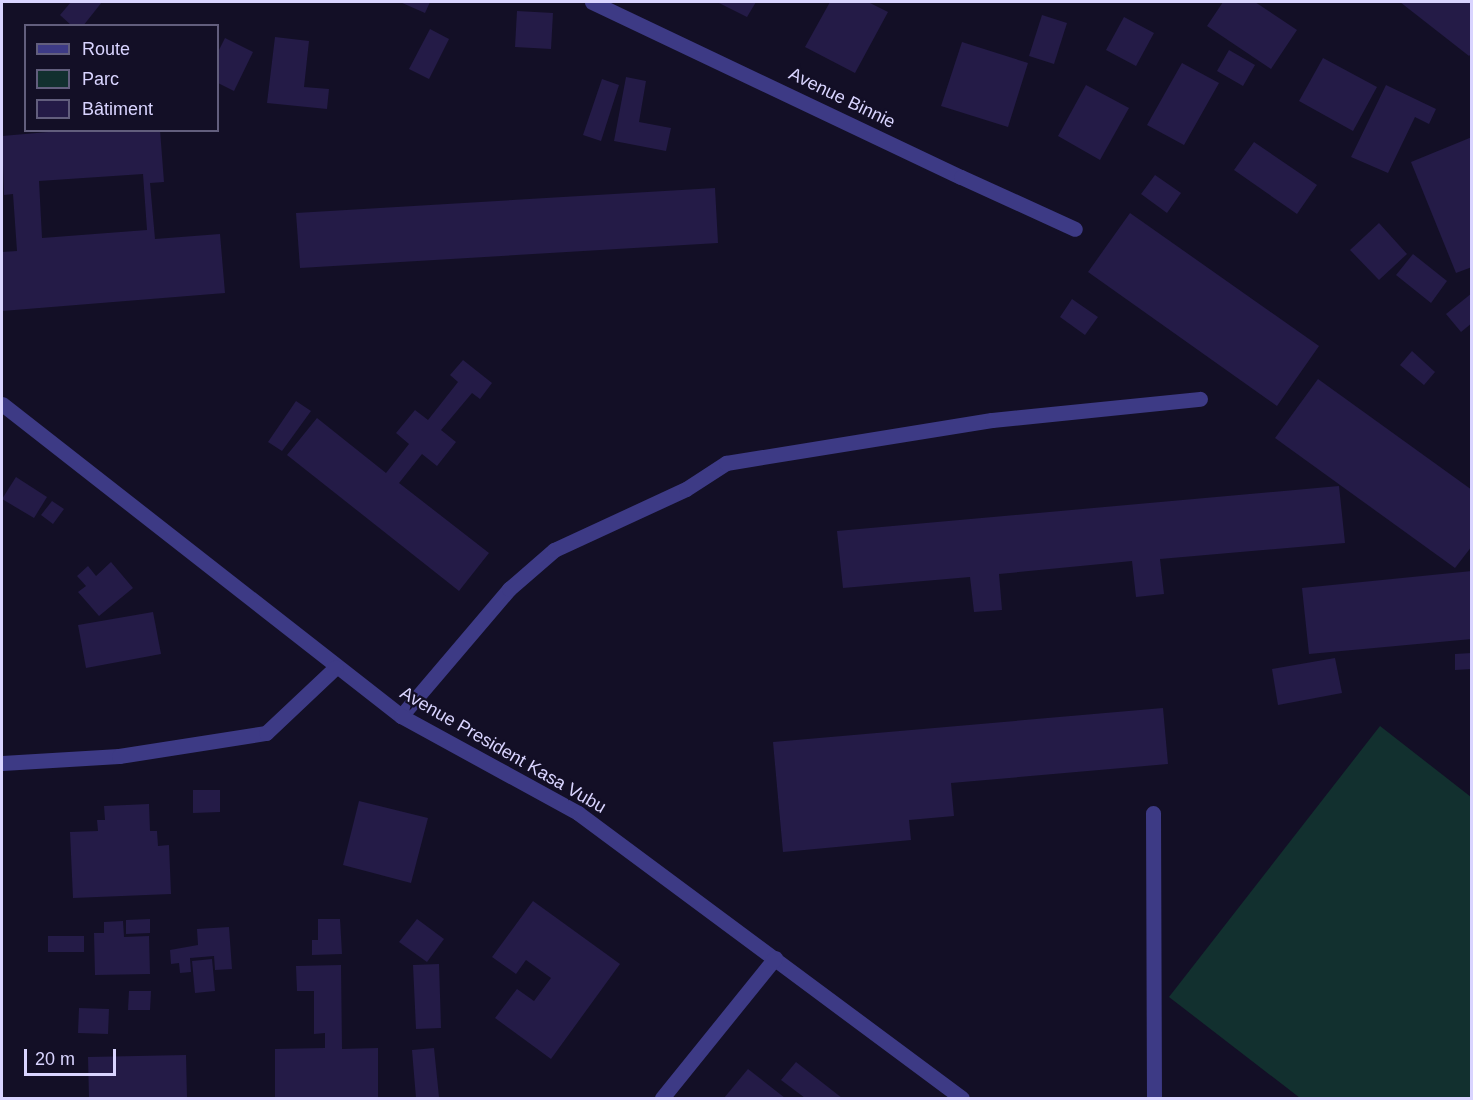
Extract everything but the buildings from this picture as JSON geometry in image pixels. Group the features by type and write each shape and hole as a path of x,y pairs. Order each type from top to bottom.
{"street":[{"name":"Avenue Binnie","path":"592,2 1076,229"},
{"path":"401,716 509,589 554,550 686,489 726,463 992,420 1200,399"},
{"name":"Avenue President Kasa Vubu","path":"2,404 401,716 578,813 962,1098"},
{"path":"2,763 119,756 266,733 336,667"},
{"path":"1153,813 1154,1098"},
{"path":"662,1098 775,958"}],"green space":[{"path":"1380,726 1471,797 1471,1098 1300,1098 1169,997"}]}
